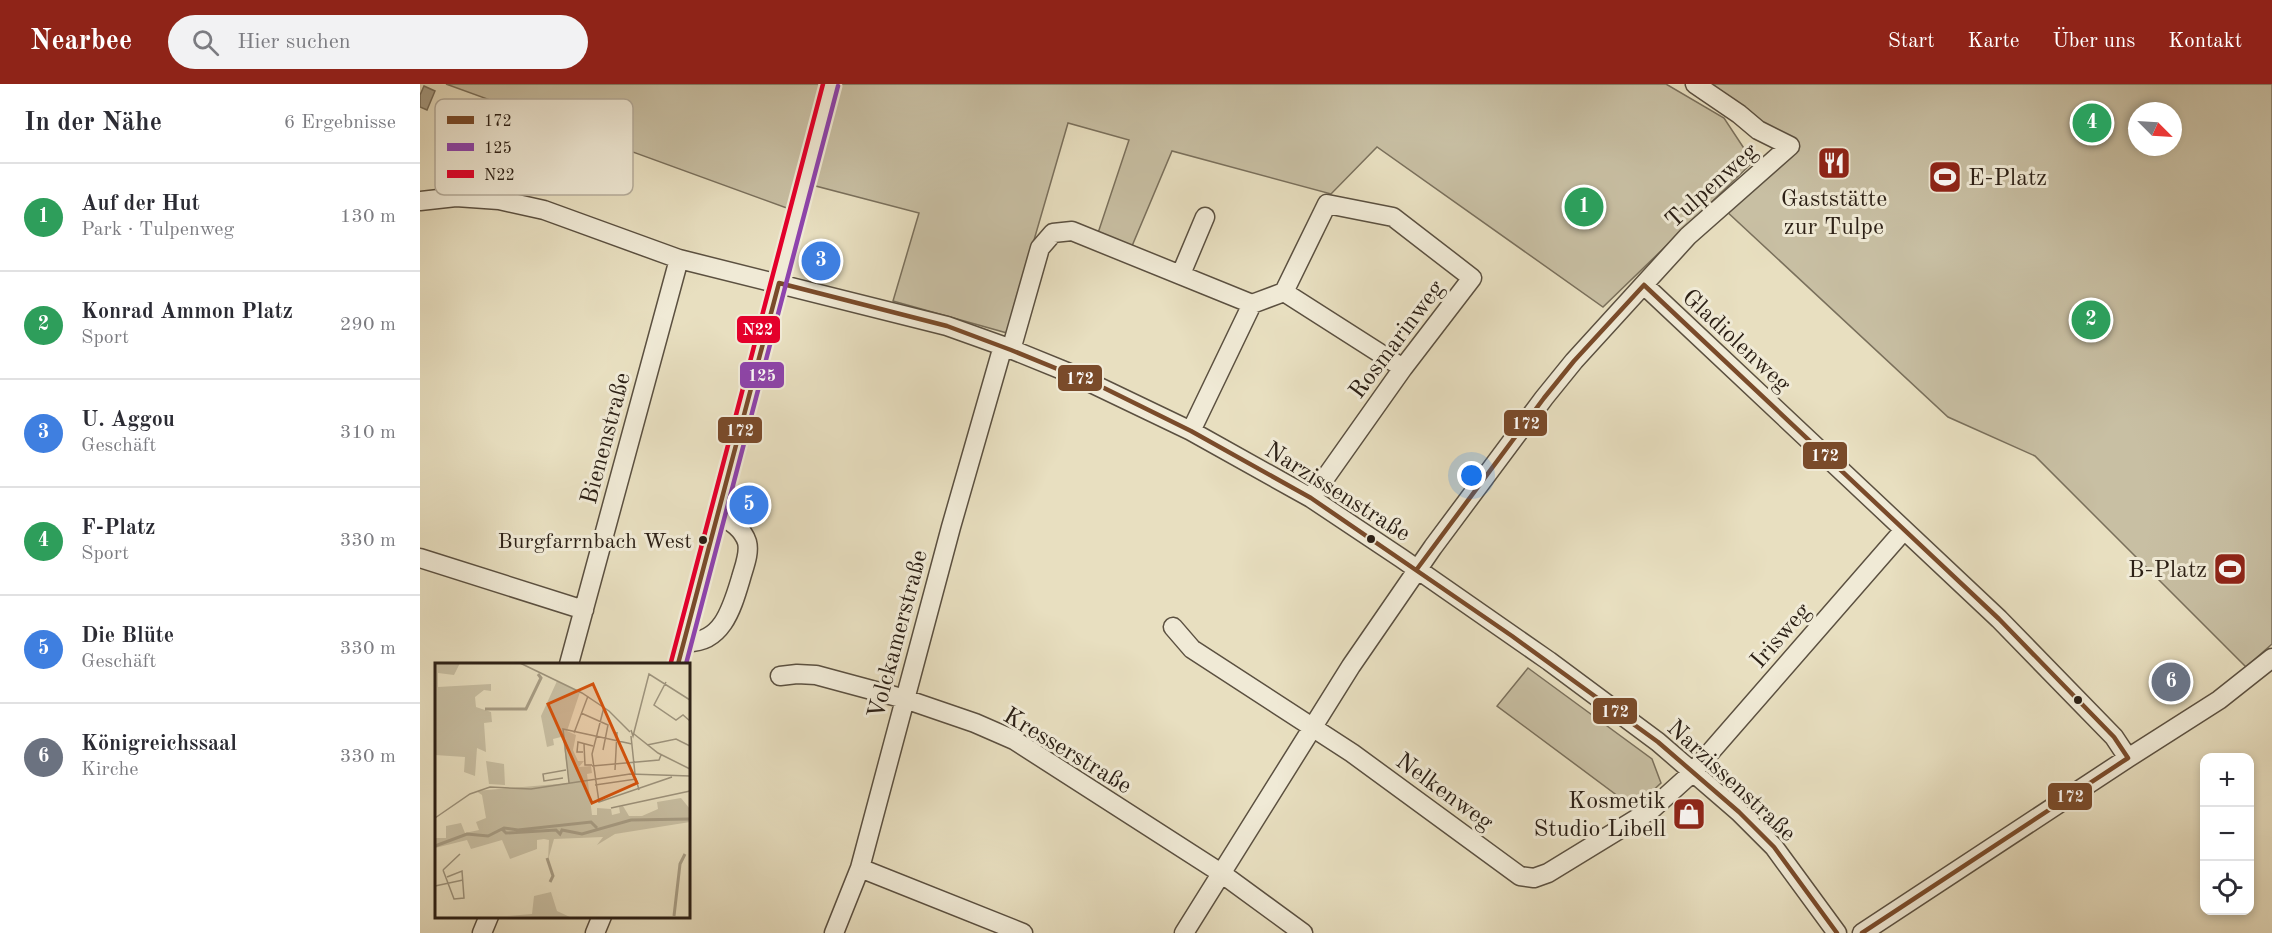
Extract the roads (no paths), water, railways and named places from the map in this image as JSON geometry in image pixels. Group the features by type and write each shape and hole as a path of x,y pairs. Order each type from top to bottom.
{"street":[{"path":"678,663 831,84"},
{"name":"Tulpenweg","path":"1184,933 1312,727 1417,569 1552,389 1574,361 1688,236 1790,146 1758,130 1695,84"},
{"name":"Narzissenstraße","path":"420,201 456,197 499,200 532,208 678,259 947,326 1104,388 1191,431 1311,498 1417,569 1658,742 1774,847 1837,933"},
{"name":"Rosmarinweg","path":"1284,292 1327,204 1393,217 1472,278 1403,368 1311,498"},
{"path":"1181,274 1205,217"},
{"name":"Volckamerstraße","path":"834,933 860,868 904,699 1007,348 1040,248 1053,233 1072,231 1252,304"},
{"name":"Bienenstraße","path":"569,663 678,259"},
{"name":"Gladiolenweg","path":"1644,285 2007,626 2114,736 2128,758"},
{"path":"1191,431 1252,304 1284,292 1403,368"},
{"path":"684,642 697,643 705,640 724,622 732,606 747,556 747,543 742,531 717,513"},
{"name":"Irisweg","path":"1693,772 1904,530"},
{"path":"420,558 584,610"},
{"name":"Nelkenweg","path":"1173,627 1192,649 1352,753 1520,876 1534,878 1548,873 1651,810 1693,772"},
{"path":"1862,933 2229,693 2272,658"},
{"name":"Kresserstraße","path":"780,676 816,675 904,699 975,723 1014,740 1221,873 1303,933"},
{"path":"860,868 1023,933"},
{"path":"482,933 488,918"},
{"path":"595,933 601,918"}],"place":[{"name":"F-Platz","path":"2092,123"},
{"name":"Gaststätte zur Tulpe","path":"1834,163"},
{"name":"E-Platz","path":"1945,177"},
{"name":"Auf der Hut","path":"1584,207"},
{"name":"U. Aggou","path":"821,261"},
{"name":"Konrad Ammon Platz","path":"2091,320"},
{"name":"Die Blüte","path":"749,505"},
{"name":"Burgfarrnbach West","path":"703,540"},
{"name":"B-Platz","path":"2230,569"},
{"name":"Königreichssaal","path":"2171,682"},
{"name":"Kosmetik Studio Libell","path":"1689,814"}]}
